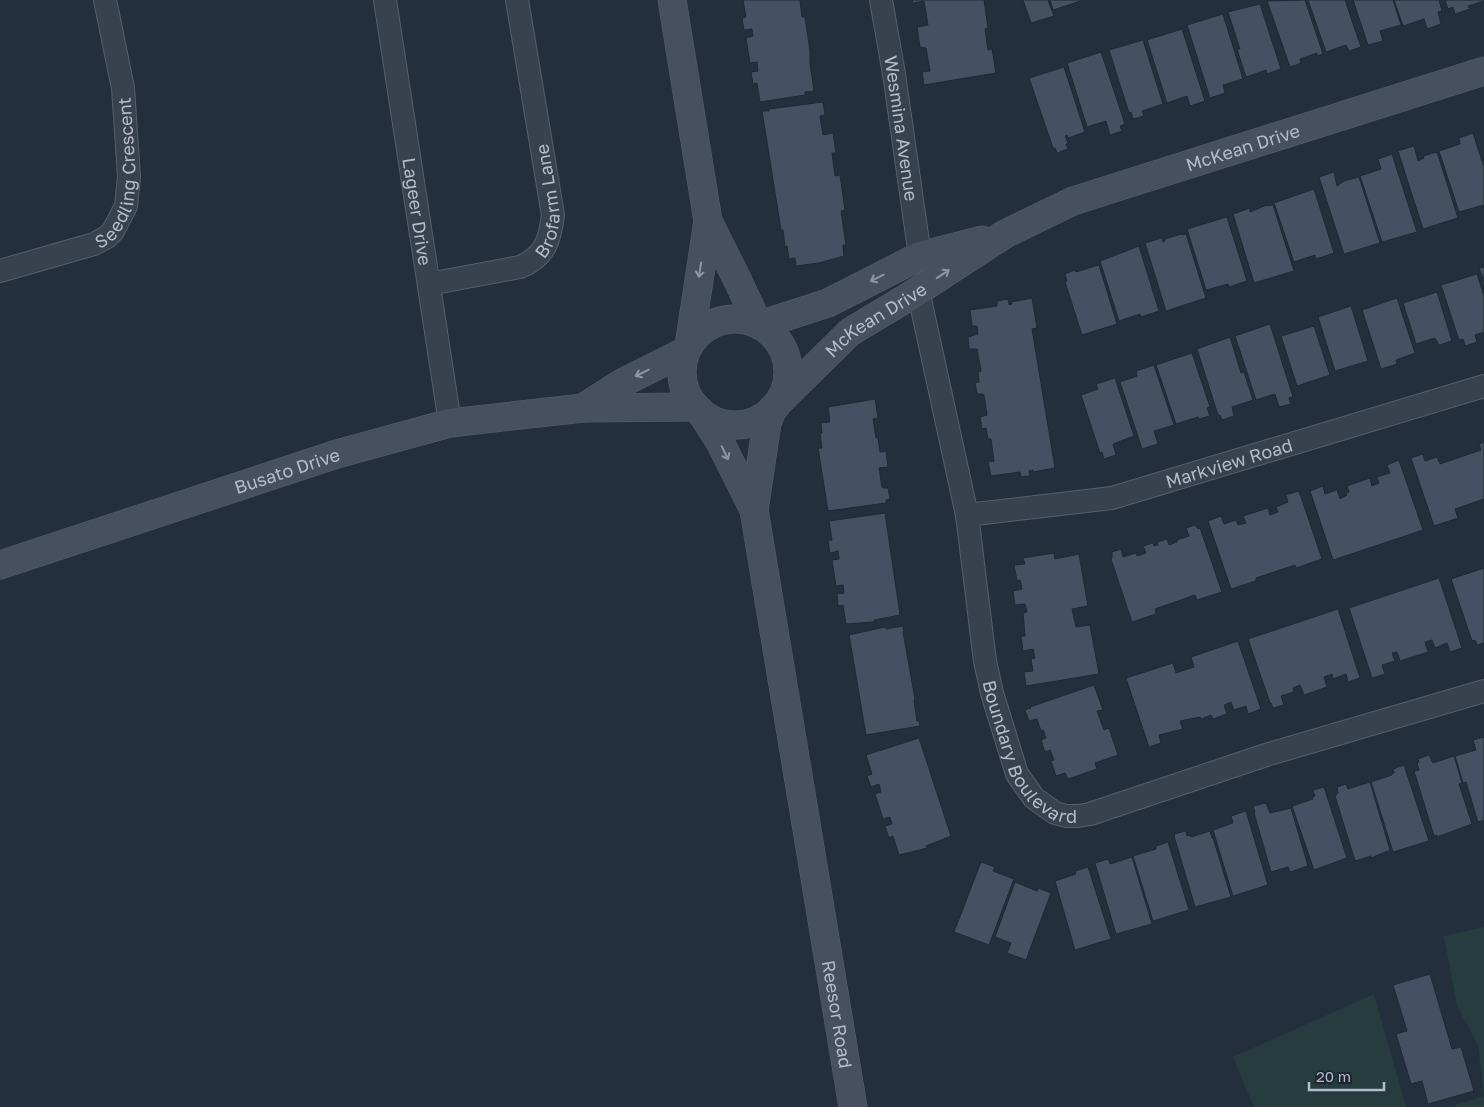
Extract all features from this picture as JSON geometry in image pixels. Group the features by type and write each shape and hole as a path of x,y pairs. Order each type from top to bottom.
{"street":[{"name":"Seedling Crescent","path":"0,272 94,244 107,237 113,231 126,206 129,176 123,88 105,0"},
{"name":"Lageer Drive","path":"385,0 450,423"},
{"name":"Brofarm Lane","path":"429,284 520,267 532,262 545,247 551,232 553,215 517,0"},
{"path":"672,0 708,222 759,324"},
{"name":"Wesmina Avenue","path":"882,0 920,256"},
{"name":"McKean Drive","path":"777,404 850,332 1005,234 1073,201 1484,72"},
{"path":"708,222 687,349 682,368 684,386 691,402 703,415 719,423 736,425 753,422 769,413 777,404"},
{"name":"McKean Drive","path":"759,324 828,303 920,256 1005,234"},
{"name":"Boundary Boulevard","path":"918,290 967,515 984,662 992,693 1017,774 1034,798 1054,813 1066,816 1090,814 1266,756 1484,691"},
{"path":"687,349 695,336 709,326 726,320 743,319 759,324 774,335 784,350 788,366 787,384 767,423 754,510"},
{"name":"Busato Drive","path":"583,408 622,383 687,349"},
{"name":"Markview Road","path":"967,515 1112,498 1484,386"},
{"name":"Busato Drive","path":"0,565 337,454 450,423 583,408 698,409"},
{"path":"698,409 720,442 754,510"},
{"name":"Reesor Road","path":"754,510 853,1107"}],"green space":[{"path":"1484,927 1484,1096 1478,1045 1457,1006 1444,936"},
{"path":"1374,994 1406,1107 1254,1107 1233,1057"},
{"path":"1484,1096 1484,1107 1449,1107"}],"building":[{"path":"743,0 800,0 802,17 805,17 814,91 805,92 805,95 760,102 757,83 753,84 751,72 758,71 757,62 750,63 746,38 753,36 752,29 744,30 742,18 746,17"},
{"path":"912,0 984,0 988,28 985,29 988,50 992,49 996,73 924,85 922,72 930,71 926,48 920,47 917,27 928,25 924,1 913,3"},
{"path":"1023,0 1048,0 1054,16 1031,23"},
{"path":"1050,0 1084,0 1053,10"},
{"path":"1305,0 1323,54 1317,56 1317,53 1300,59 1301,63 1290,67 1267,1"},
{"path":"1308,0 1345,0 1361,47 1349,51 1346,45 1326,52"},
{"path":"1353,0 1393,0 1401,25 1380,31 1383,41 1368,45"},
{"path":"1394,0 1439,0 1442,11 1438,12 1441,24 1427,29 1424,19 1403,26"},
{"path":"1445,0 1484,1 1468,6 1470,9 1455,14 1453,7 1448,9"},
{"path":"1260,4 1281,69 1267,74 1266,70 1246,77 1237,49 1240,49 1228,12"},
{"path":"1223,14 1243,79 1223,85 1225,93 1210,98 1187,25"},
{"path":"1182,29 1205,101 1190,106 1187,96 1167,103 1147,40"},
{"path":"1143,40 1163,104 1142,111 1144,116 1133,119 1131,112 1129,113 1109,50"},
{"path":"1101,52 1125,124 1120,126 1122,131 1110,135 1106,121 1087,127 1067,63"},
{"path":"1064,67 1085,132 1068,138 1067,135 1065,136 1068,149 1057,153 1055,148 1053,148 1029,78"},
{"path":"823,102 825,115 820,116 823,135 833,133 836,153 832,153 835,176 840,175 845,210 841,211 846,245 843,245 844,256 819,263 796,266 795,258 789,259 783,230 781,230 762,111"},
{"path":"1473,133 1484,167 1484,205 1459,212 1439,151 1460,144 1459,138"},
{"path":"1414,146 1418,161 1424,158 1423,156 1437,152 1458,218 1423,229 1398,151"},
{"path":"1392,154 1417,232 1382,242 1360,176 1381,169 1378,159"},
{"path":"1334,172 1337,186 1344,181 1359,177 1380,243 1344,254 1319,177"},
{"path":"1314,189 1334,253 1316,259 1315,255 1294,262 1274,203"},
{"path":"1267,205 1273,205 1294,271 1254,283 1233,214 1250,208 1250,212"},
{"path":"1227,217 1247,281 1229,287 1228,284 1206,290 1187,229"},
{"path":"1186,234 1206,298 1166,311 1145,243 1162,238 1163,242 1165,239"},
{"path":"1139,246 1159,311 1141,317 1140,314 1119,321 1100,261"},
{"path":"1099,265 1117,324 1082,335 1065,282 1067,281 1065,274"},
{"path":"1484,267 1484,282 1479,268"},
{"path":"1477,274 1484,296 1484,332 1475,335 1477,342 1465,346 1463,339 1459,340 1441,285"},
{"path":"1437,292 1452,341 1439,345 1435,338 1416,344 1403,303"},
{"path":"1032,298 1037,328 1032,329 1055,468 1029,471 1030,476 1021,477 1020,472 991,476 988,462 994,461 991,439 988,439 986,428 982,429 980,417 987,415 984,395 977,394 975,383 979,382 978,372 981,371 977,349 969,349 968,337 978,334 977,326 972,326 970,310 997,306 997,301 1008,299 1009,305 1012,304 1011,302"},
{"path":"1397,298 1415,353 1396,360 1397,364 1381,369 1362,310"},
{"path":"1351,306 1368,361 1335,371 1318,317"},
{"path":"1270,324 1293,397 1289,398 1291,404 1279,407 1275,394 1256,400 1235,336"},
{"path":"1314,326 1330,375 1297,386 1281,336"},
{"path":"1230,337 1241,373 1244,372 1253,400 1232,407 1234,416 1222,420 1220,415 1218,415 1197,349"},
{"path":"1192,353 1210,407 1207,408 1210,416 1199,419 1198,417 1176,424 1156,365"},
{"path":"1154,365 1174,425 1154,431 1158,444 1142,449 1120,382 1137,376 1136,371"},
{"path":"1115,378 1134,436 1113,444 1116,455 1104,459 1102,452 1100,453 1081,395 1098,389 1096,384"},
{"path":"875,399 878,418 873,419 876,438 878,438 880,452 886,451 888,467 879,468 882,487 888,488 890,499 886,500 886,503 828,511 818,448 822,448 821,423 830,422 828,407"},
{"path":"1484,442 1484,499 1455,509 1458,518 1434,526 1411,458 1423,454 1425,461 1437,457 1440,464 1481,450 1479,444"},
{"path":"1399,460 1423,530 1333,560 1310,491 1323,486 1325,494 1337,490 1340,499 1349,492 1347,486 1370,478 1372,486 1379,483 1377,477 1390,473 1387,465"},
{"path":"1299,491 1322,559 1296,568 1295,565 1256,578 1256,581 1231,589 1208,521 1221,516 1224,524 1236,520 1238,525 1246,523 1243,516 1268,508 1270,515 1278,512 1276,507 1288,502 1286,495"},
{"path":"885,513 900,615 874,620 874,622 846,624 843,605 838,606 837,594 844,593 843,585 836,586 832,560 839,559 838,551 830,553 828,541 832,540 829,521"},
{"path":"1195,525 1198,529 1200,528 1222,592 1197,600 1195,595 1155,609 1156,614 1132,622 1111,559 1112,552 1121,549 1123,557 1136,553 1137,556 1146,553 1143,546 1153,543 1154,546 1158,545 1157,542 1167,539 1169,545 1189,536 1186,528"},
{"path":"1054,553 1055,559 1079,554 1088,606 1072,609 1076,627 1090,625 1099,674 1026,686 1024,672 1033,671 1031,659 1035,658 1033,649 1023,651 1021,636 1025,636 1023,613 1027,612 1025,604 1015,605 1013,591 1022,589 1020,580 1017,581 1014,565 1025,564 1023,558"},
{"path":"1484,568 1484,643 1477,645 1475,640 1472,641 1451,579"},
{"path":"1439,578 1462,648 1450,652 1447,643 1435,648 1432,640 1425,642 1428,652 1400,661 1397,652 1392,653 1395,661 1382,665 1385,674 1372,678 1349,608"},
{"path":"1338,609 1360,678 1348,682 1346,674 1333,679 1332,674 1324,677 1327,687 1304,695 1300,685 1293,688 1294,692 1281,696 1284,705 1273,708 1248,639"},
{"path":"903,626 917,721 919,721 920,726 866,735 849,635 885,627 886,629"},
{"path":"1238,641 1261,709 1248,714 1246,706 1234,710 1231,702 1224,705 1227,714 1213,719 1211,715 1201,719 1200,717 1180,721 1183,729 1159,735 1161,743 1149,747 1126,678 1173,663 1176,673 1194,667 1191,657"},
{"path":"1094,685 1103,710 1097,711 1104,730 1109,728 1118,755 1095,763 1097,769 1068,779 1065,773 1056,776 1051,761 1054,760 1050,750 1045,752 1041,740 1046,738 1043,730 1041,731 1037,719 1029,721 1025,710"},
{"path":"1484,737 1484,820 1478,822 1466,782 1463,783 1455,756 1476,750 1473,740"},
{"path":"919,738 951,836 926,846 927,848 899,855 893,836 889,838 885,826 892,824 890,817 883,819 875,794 881,792 879,784 871,787 867,776 872,774 866,755"},
{"path":"1429,755 1433,763 1454,756 1462,783 1459,784 1472,824 1437,837 1437,835 1434,836 1414,771 1419,770 1418,759"},
{"path":"1404,765 1429,841 1393,852 1371,782 1392,775 1394,773 1393,769"},
{"path":"1370,782 1390,850 1371,858 1371,856 1355,861 1335,796 1338,793 1337,787 1346,784 1348,789"},
{"path":"1324,787 1347,858 1314,870 1292,806 1313,799 1312,797 1315,796 1313,790"},
{"path":"1266,803 1270,813 1291,808 1308,866 1290,872 1288,867 1271,872 1253,806"},
{"path":"1246,811 1268,885 1233,896 1213,830 1233,823 1231,816"},
{"path":"1186,831 1187,836 1190,835 1191,837 1210,831 1231,897 1195,907 1174,834"},
{"path":"1168,842 1189,910 1153,921 1133,856 1156,849 1156,846"},
{"path":"1132,857 1152,924 1116,934 1095,863 1108,859 1110,864"},
{"path":"981,862 995,867 993,871 1014,879 989,945 954,932"},
{"path":"1088,867 1111,939 1075,950 1055,881 1076,874 1075,871"},
{"path":"1015,882 1037,891 1038,888 1051,893 1026,960 1007,953 1011,943 995,937"},
{"path":"1430,974 1452,1049 1461,1047 1474,1091 1428,1104 1422,1081 1411,1084 1396,1034 1407,1031 1393,985"}]}
